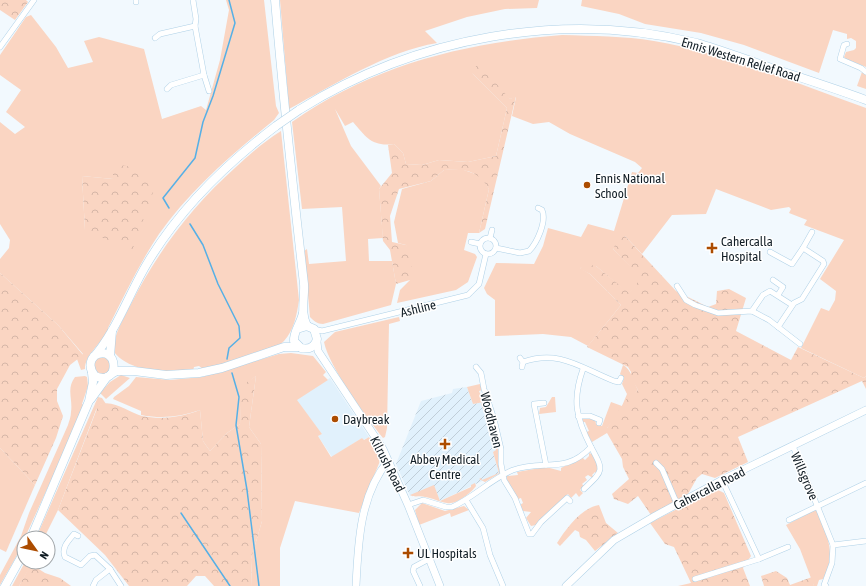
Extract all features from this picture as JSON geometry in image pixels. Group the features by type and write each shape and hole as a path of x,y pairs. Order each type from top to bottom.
{"main road":[{"path":"275,0 287,138 304,286 305,322 316,333"},
{"name":"Ennis Western Relief Road","path":"94,356 112,331 147,263 185,209 219,174 276,126 326,93 362,75 429,50 486,38 547,30 580,30 642,34 697,43 866,100"},
{"path":"298,347 294,341 304,308"},
{"name":"Ennis Western Relief Road","path":"111,357 112,331"},
{"path":"296,332 316,333"},
{"path":"92,373 99,377 109,376 117,371 134,371 166,376 199,373 222,368 284,347 290,343 296,332"},
{"path":"284,347 309,349 316,333"},
{"path":"34,530 89,401 93,382 90,365 94,356 102,353 134,371"},
{"path":"89,401 109,376 114,367 111,357"},
{"path":"5,586 16,566"}],"street":[{"path":"0,47 34,0"},
{"path":"194,0 196,19 195,26 204,75 209,91"},
{"path":"155,38 160,34 195,26"},
{"path":"847,44 844,45 840,59 861,68 866,72"},
{"path":"167,89 171,85 204,75"},
{"path":"496,248 520,253 529,252 535,244 543,218 542,210 538,208"},
{"path":"490,238 492,230"},
{"path":"770,252 792,264 812,232"},
{"path":"490,238 496,242 496,248 492,253 486,254 481,250 480,244 484,239 490,238"},
{"path":"471,242 480,244"},
{"path":"778,327 792,304 802,299 824,264 819,257 803,248"},
{"name":"Ashline","path":"316,333 468,295 479,284 486,254"},
{"path":"773,280 783,287 778,295"},
{"path":"677,286 690,302 713,312 752,311 778,327 800,344"},
{"path":"752,311 767,292 770,291 792,304"},
{"name":"Kilrush Road","path":"316,333 318,351 388,461 408,505 440,586"},
{"path":"309,349 318,351"},
{"path":"522,362 542,356 553,357 564,359 583,369 614,381 619,382 621,378"},
{"name":"Woodhaven","path":"476,367 481,373 484,389 494,419 501,449 501,464 504,480 515,498 529,534 532,534 541,522 567,498 570,501"},
{"path":"583,369 576,397 578,416 580,425 601,465 600,472 589,480 584,489"},
{"path":"544,403 534,404 546,465"},
{"name":"Cahercalla Road","path":"566,586 614,540 722,480 866,410"},
{"path":"578,416 590,416 600,420 599,423"},
{"name":"Willsgrove","path":"793,446 833,545 832,563 824,585 826,586"},
{"path":"408,505 423,500 446,507 452,507 466,500 503,475 523,468 546,465 556,466 572,462 591,447"},
{"path":"356,586 360,526 377,474 388,461"},
{"path":"656,463 662,469 677,504"},
{"path":"722,480 759,559"},
{"name":"Willsgrove","path":"789,520 866,483"},
{"path":"466,500 483,528 490,555 505,585"},
{"path":"78,536 74,534 68,541 64,550 65,556 81,566 90,556 96,555 110,568 122,586"},
{"path":"833,545 866,541"},
{"path":"695,579 759,559 788,547"},
{"path":"420,586 413,571 414,567 429,559"},
{"path":"93,586 96,580 110,568"}],"shaded area":[{"path":"330,378 369,437 363,440 362,438 332,457 318,436 322,434 296,400"},
{"path":"467,387 473,404 484,402 492,428 490,429 496,450 493,452 499,473 440,501 434,486 410,496 396,464 421,401 452,393 453,389"}],"green space":[{"path":"0,0 26,0 28,2 15,20 0,10"},
{"path":"226,0 264,0 276,106 279,113 274,120 212,173 171,218 159,234 138,268 108,328 109,331 90,354 85,364 85,369 81,370 77,359 83,354 58,325 0,273 0,259 9,248 10,240 0,224 0,122 15,134 25,127 6,112 21,90 0,75 0,55 26,17 31,15 56,47 68,68 93,62 84,41 99,37 144,49 162,119 201,106 206,110 220,60 229,10","holes":["82,176 113,179 85,230"]},
{"path":"280,0 539,0 537,8 505,9 467,17 425,31 437,43 399,53 380,61 289,109"},
{"path":"582,0 866,0 866,67 844,57 846,52 856,48 856,41 851,38 847,39 847,34 833,30 819,73 744,45 701,33 645,24 619,14 581,6"},
{"path":"562,35 631,38 681,46 761,70 866,108 866,376 864,378 801,348 821,308 829,311 835,300 836,291 820,279 844,240 804,225 807,220 789,213 791,209 789,207 771,210 716,189 706,214 672,215 642,254 625,236 613,249 642,278 629,294 596,266 580,268 590,274 621,305 588,346 571,337 543,334 495,336 495,300 487,294 484,288 496,263 534,264 543,246 548,228 581,237 588,224 614,231 632,172 638,173 642,168 635,162 570,134 549,122 533,124 512,116 516,97 510,99 472,73 507,108 496,156 468,162 439,160 422,165 406,164 403,153 394,144 380,144 370,140 353,122 345,126 335,109 351,146 381,186 379,189 383,238 368,239 369,261 392,261 396,284 391,305 323,324 317,323 310,317 304,251 307,249 309,264 346,261 342,207 302,209 292,122 323,102 355,85 421,60 490,44"},
{"path":"478,63 510,99 516,96 485,229 479,233 489,189 475,174 459,170 444,170 431,181 399,189 390,216 392,242 406,245 413,256 410,280 396,284 390,250 383,241 379,189 392,173 388,145 394,144 403,153 406,164 422,165 439,160 468,162 496,156 507,108 472,73"},
{"path":"862,72 866,75 866,89 857,86"},
{"path":"281,131 299,300 294,322 287,337 278,346 258,354 203,369 199,366 194,367 193,371 173,372 151,370 140,368 121,359 114,352 114,346 122,321 141,284 164,248 205,197 220,182 241,162"},
{"path":"113,164 140,168 155,187 132,251 85,230 82,176 113,179"},
{"path":"461,169 481,176 489,189 479,233 468,233 464,250 475,254 477,257 468,282 456,290 397,303 400,290 410,280 406,245 398,243 394,222 402,189 431,181 444,170"},
{"path":"625,236 676,291 708,307 716,304 717,291 729,289 746,298 736,331 791,360 798,347 864,378 866,376 866,389 862,381 738,437 748,462 715,478 702,474 697,478 688,494 651,515 638,496 628,504 614,499 612,494 629,479 623,467 622,459 607,433 607,428 630,394 634,394 638,390 630,376 631,372 628,367 587,347 621,305 590,274 580,269 584,264 596,266 629,293 641,278 613,249 618,239"},
{"path":"0,273 58,325 83,355 70,365 57,389 57,401 63,416 56,438 35,485 0,448"},
{"path":"399,317 400,321 389,324 387,428 385,437 383,438 367,418 340,378 327,352 324,342 335,332"},
{"path":"291,353 313,356 326,372 323,375 328,380 297,400 322,434 318,436 331,457 362,438 364,440 369,437 378,452 380,461 359,513 295,501 280,548 280,586 252,586 251,559 262,521 261,444 249,427 256,376 242,387 240,424 227,433 210,451 203,441 200,410 171,417 156,417 141,415 141,411 113,399 129,386 136,377 170,380 202,377 279,354"},
{"path":"100,356 110,360 111,370 106,375 95,372 92,363"},
{"path":"623,365 630,372 638,390 607,428 607,433 592,442 586,432 589,431 582,419 585,417 595,419 596,424 602,426 611,402 622,406 627,394 622,384 624,378 620,374"},
{"path":"121,375 130,378 106,399 100,393 110,382"},
{"path":"256,376 249,427 261,444 262,521 251,559 252,586 214,586 205,576 196,576 187,586 129,586 105,555 58,510 98,406 108,403 114,404 142,416 157,418 179,416 200,410 203,441 210,451 227,433 240,424 241,386"},
{"path":"75,377 87,377 88,386 82,404 85,406 28,530 23,530 29,513 68,425 71,414 70,390 72,381"},
{"path":"480,384 482,390 479,391 481,396 484,396 494,425 499,449 500,473 485,482 479,479 481,478 482,480 499,473 493,452 496,450 490,429 492,428 481,404 484,402 473,404 467,387"},
{"path":"98,397 102,398 106,404 100,405 96,410 58,510 48,530 40,530"},
{"path":"552,397 555,397 556,412 539,414 540,408 546,407"},
{"path":"0,448 35,485 6,552 0,549"},
{"path":"589,453 592,454 599,465 597,474 595,472 592,475 594,477 593,478 588,475 585,477 587,480 582,484 584,486 580,490 583,493 579,497 576,493 571,498 568,494 536,525 531,526 526,518 531,512 523,511 520,505 523,503 521,498 518,499 506,479 507,476 518,475 517,472 546,467 561,471 561,468 582,457 585,460 589,456"},
{"path":"475,483 476,486 471,492 459,500 451,503 440,501 471,487 471,485"},
{"path":"434,485 440,501 423,496 410,495"},
{"path":"716,489 724,493 751,556 743,568 750,586 678,586 691,583 674,547 665,544 650,523"},
{"path":"422,503 445,511 464,506 469,510 451,517 450,513 419,525 415,510"},
{"path":"599,505 606,523 618,533 595,551 586,540 580,537 579,532 575,530 560,546 557,543 569,526 580,515 586,510"},
{"path":"815,510 818,512 825,529 830,553 827,570 823,579 819,580 817,586 814,586 800,549 786,525"},
{"path":"16,545 16,557 0,585 0,575"},
{"path":"21,570 28,570 19,586 12,586"},
{"path":"28,570 40,570 60,578 71,586 19,586"},
{"path":"776,571 787,578 790,585 812,577 814,586 764,586 761,576"}],"waterway":[{"path":"169,208 163,198 195,158 203,122 213,96 235,23 229,0"},
{"path":"190,224 203,245 218,284 239,326 240,338 229,348 227,359"},
{"path":"232,373 239,397 236,425 247,490 259,586"},
{"path":"181,513 230,586"}],"place":[{"name":"Ennis National School","path":"587,185"},
{"name":"Cahercalla Hospital","path":"712,248"},
{"name":"Daybreak","path":"335,419"},
{"name":"Abbey Medical Centre","path":"445,444"},
{"name":"UL Hospitals","path":"408,553"}]}
